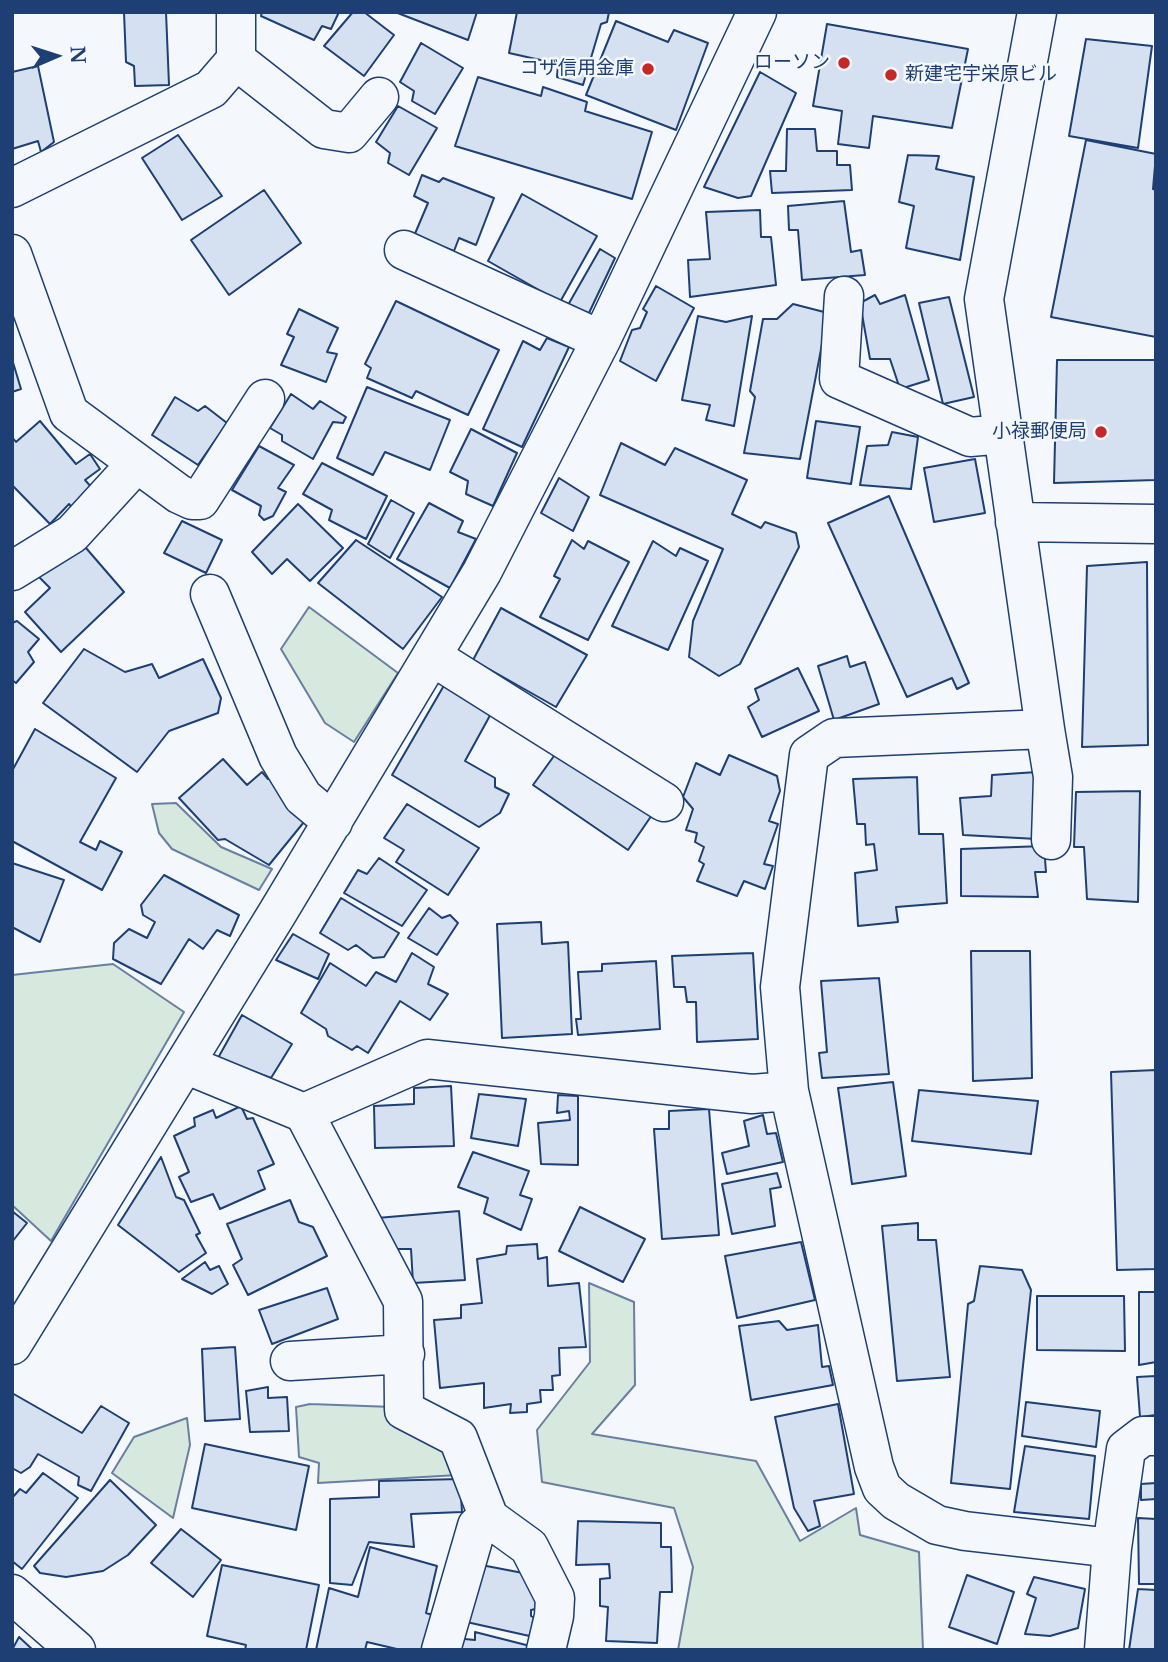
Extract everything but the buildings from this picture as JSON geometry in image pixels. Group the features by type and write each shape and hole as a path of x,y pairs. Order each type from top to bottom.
{"street":[{"path":"12,188 211,89 236,60 236,12"},
{"path":"12,1345 433,657 482,572 601,340 757,12"},
{"path":"1037,12 984,299 1054,777 1051,840"},
{"path":"236,60 324,129 349,133 379,97"},
{"path":"404,250 601,340"},
{"path":"12,254 69,413 179,494 192,500 200,500 265,399"},
{"path":"844,296 839,379 970,437 1003,434"},
{"path":"12,571 72,534 137,464"},
{"path":"1015,523 1156,524"},
{"path":"210,593 278,756 303,797 333,821"},
{"path":"433,657 664,802"},
{"path":"1045,729 834,738 809,755 780,987 789,1091 874,1467 882,1488 896,1501 937,1525 965,1531 1112,1548"},
{"path":"304,1113 427,1059 752,1094 789,1091"},
{"path":"185,1064 304,1113 403,1301 404,1410 458,1438 489,1518 529,1547 555,1598 546,1650"},
{"path":"290,1361 405,1354"},
{"path":"1104,1650 1112,1548 1126,1449 1143,1436 1156,1436"},
{"path":"441,1650 477,1526 489,1518"},
{"path":"12,1594 76,1650"}],"shaded area":[{"path":"309,607 398,673 354,742 325,723 281,649"},
{"path":"176,803 221,847 272,869 259,890 172,849 159,833 152,804"},
{"path":"113,964 184,1012 51,1241 12,1205 12,975"},
{"path":"589,1283 634,1302 635,1385 592,1434 756,1461 800,1541 856,1508 860,1535 919,1552 923,1650 678,1650 693,1567 674,1508 542,1482 537,1430 590,1362"},
{"path":"310,1404 393,1407 450,1450 458,1475 318,1483 319,1463 299,1457 296,1407"},
{"path":"187,1418 190,1445 173,1518 112,1473 134,1437"}],"place":[{"name":"ローソン","path":"844,63"},
{"name":"コザ信用金庫","path":"648,69"},
{"name":"新建宅宇栄原ビル","path":"891,75"},
{"name":"小禄郵便局","path":"1101,432"}]}
